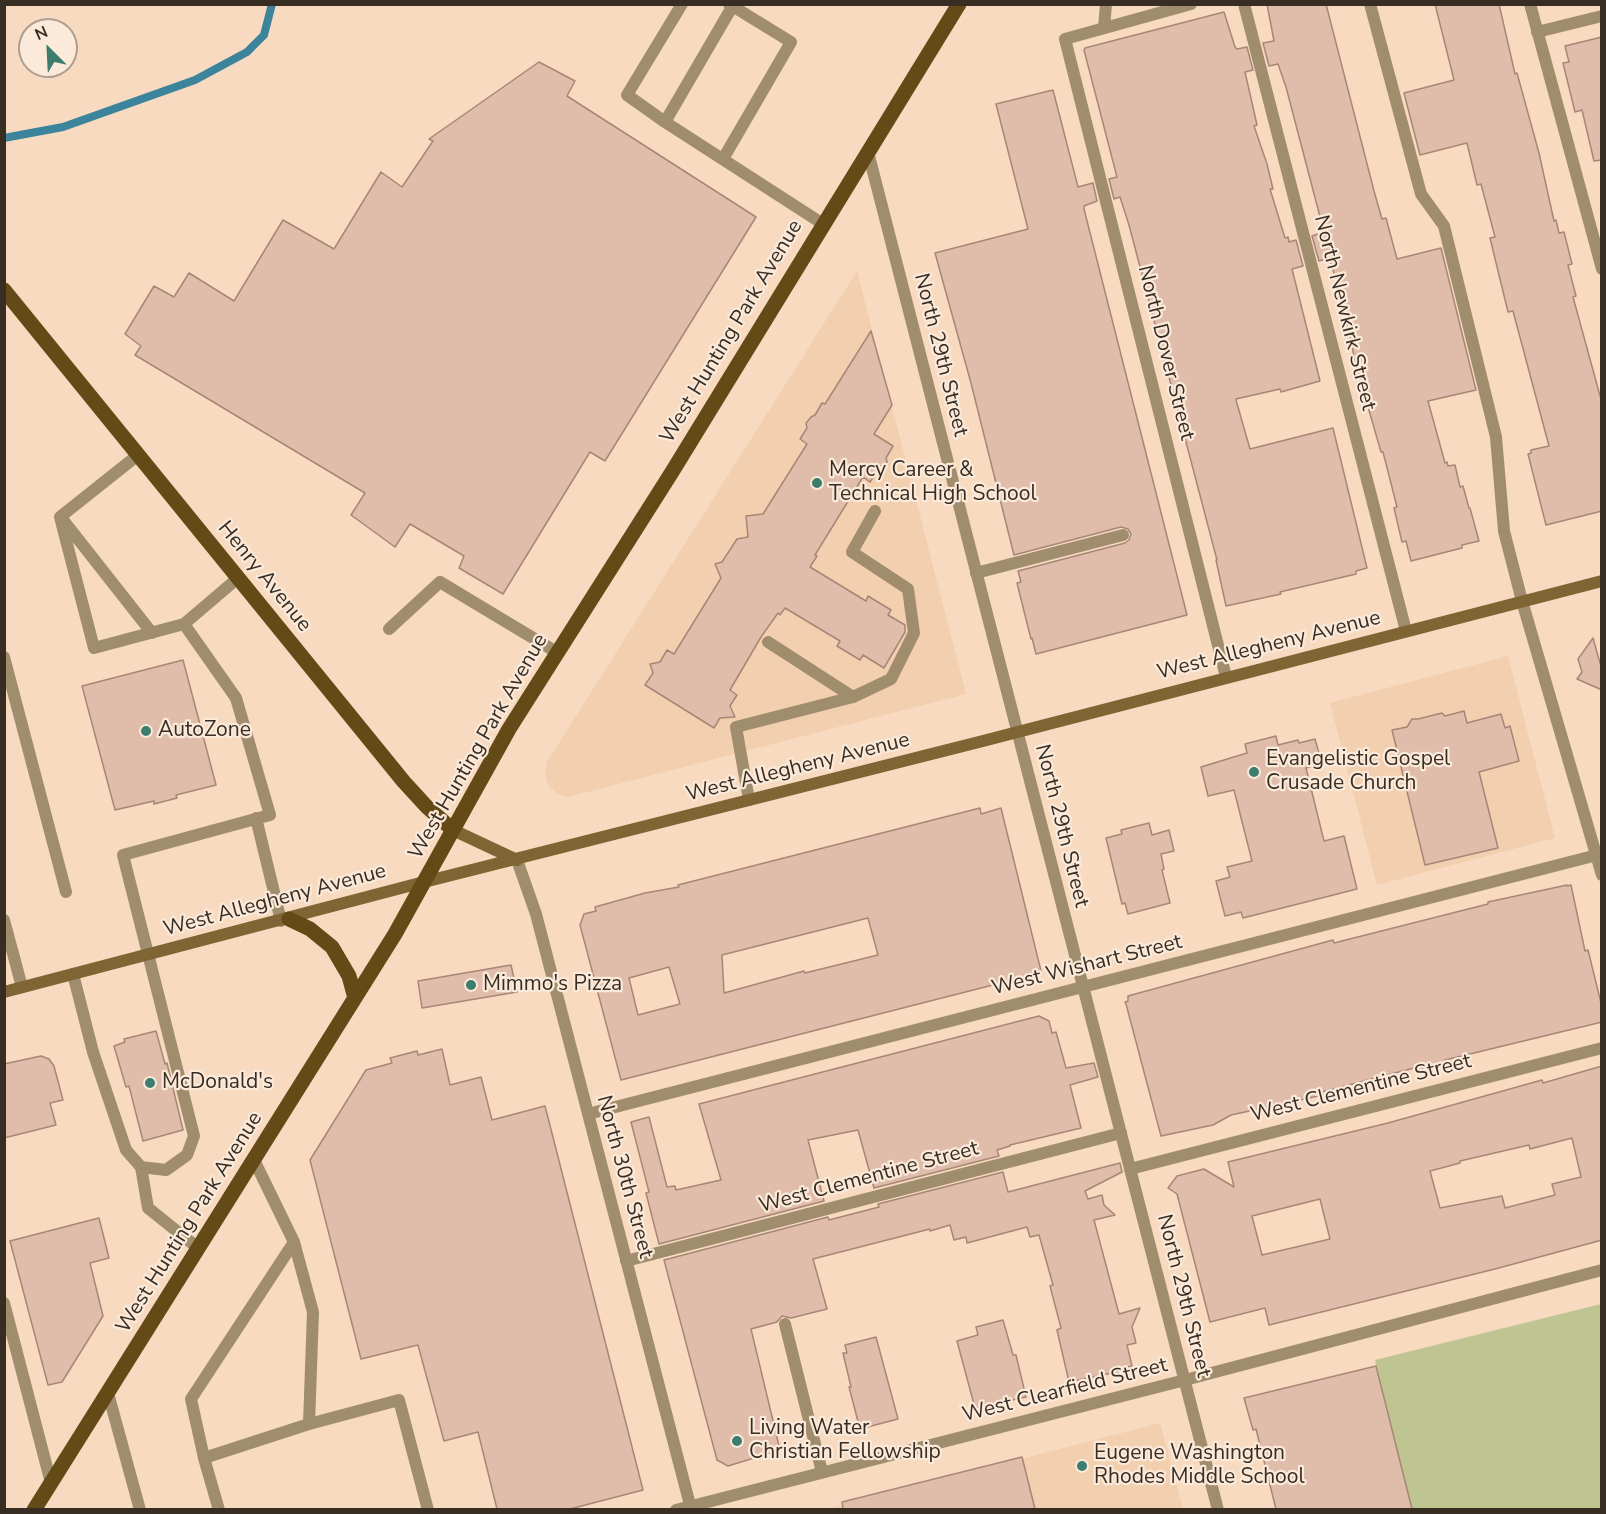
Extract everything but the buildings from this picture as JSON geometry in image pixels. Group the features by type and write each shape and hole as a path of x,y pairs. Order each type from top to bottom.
{"main road":[{"name":"West Hunting Park Avenue","path":"34,1509 395,934 509,729 672,472 959,4"},
{"name":"Henry Avenue","path":"4,290 404,782 453,830 517,860"},
{"name":"West Allegheny Avenue","path":"4,992 424,882 980,742 1602,581"},
{"path":"285,920 310,929 332,947 349,976 355,998"}],"street":[{"path":"682,4 627,95 823,224"},
{"path":"1106,4 1104,28 1191,4"},
{"name":"North Newkirk Street","path":"1244,4 1406,631"},
{"path":"1370,4 1420,195 1444,226 1496,437 1504,531 1522,601 1602,874"},
{"path":"1530,4 1602,269"},
{"path":"665,122 730,6 791,42 723,159"},
{"path":"1537,32 1602,16"},
{"name":"North Dover Street","path":"1104,28 1065,39 1227,677"},
{"name":"North 29th Street","path":"868,152 1218,1509"},
{"path":"60,517 138,455"},
{"path":"749,800 736,727 853,697 891,679 914,633 908,589 852,552 875,511"},
{"path":"60,517 152,633"},
{"path":"60,517 94,648 184,624 238,578"},
{"path":"976,573 1123,535"},
{"path":"389,629 440,582 558,653"},
{"path":"141,1167 166,1170 187,1155 194,1136 123,855 270,814 236,698 184,624"},
{"path":"768,642 853,697"},
{"path":"4,657 66,892"},
{"path":"256,818 285,920"},
{"name":"West Wishart Street","path":"588,1114 1597,855"},
{"name":"North 30th Street","path":"517,860 536,914 626,1262 683,1508"},
{"path":"4,920 22,987"},
{"path":"73,974 93,1052 126,1150 141,1167 148,1208 198,1248"},
{"name":"West Clementine Street","path":"1130,1169 1602,1047"},
{"name":"West Clementine Street","path":"626,1262 1121,1133"},
{"path":"254,1160 294,1242 312,1312 309,1424"},
{"path":"219,1509 204,1458 191,1399 294,1242"},
{"name":"West Clearfield Street","path":"683,1508 1185,1380 1602,1270"},
{"path":"4,1303 51,1484"},
{"path":"785,1324 822,1472"},
{"path":"108,1393 140,1509"},
{"path":"204,1458 309,1424 399,1400 428,1509"}],"shaded area":[{"name":"Mercy Career & Technical High School","path":"857,271 966,694 568,797 558,794 548,785 545,774 547,762"},
{"path":"1508,656 1555,838 1377,885 1330,703"},
{"name":"Eugene Washington Rhodes Middle School","path":"1160,1423 1183,1509 824,1510"}],"green space":[{"path":"1601,1304 1601,1509 1412,1509 1375,1360"}],"waterway":[{"path":"4,138 63,127 195,80 247,52 264,35 272,4"}],"place":[{"name":"Mercy Career & Technical High School","path":"817,483"},
{"name":"AutoZone","path":"146,731"},
{"name":"Evangelistic Gospel Crusade Church","path":"1254,772"},
{"name":"Mimmo's Pizza","path":"471,985"},
{"name":"McDonald's","path":"150,1083"},
{"name":"Living Water Christian Fellowship","path":"737,1441"},
{"name":"Eugene Washington Rhodes Middle School","path":"1082,1466"}]}
